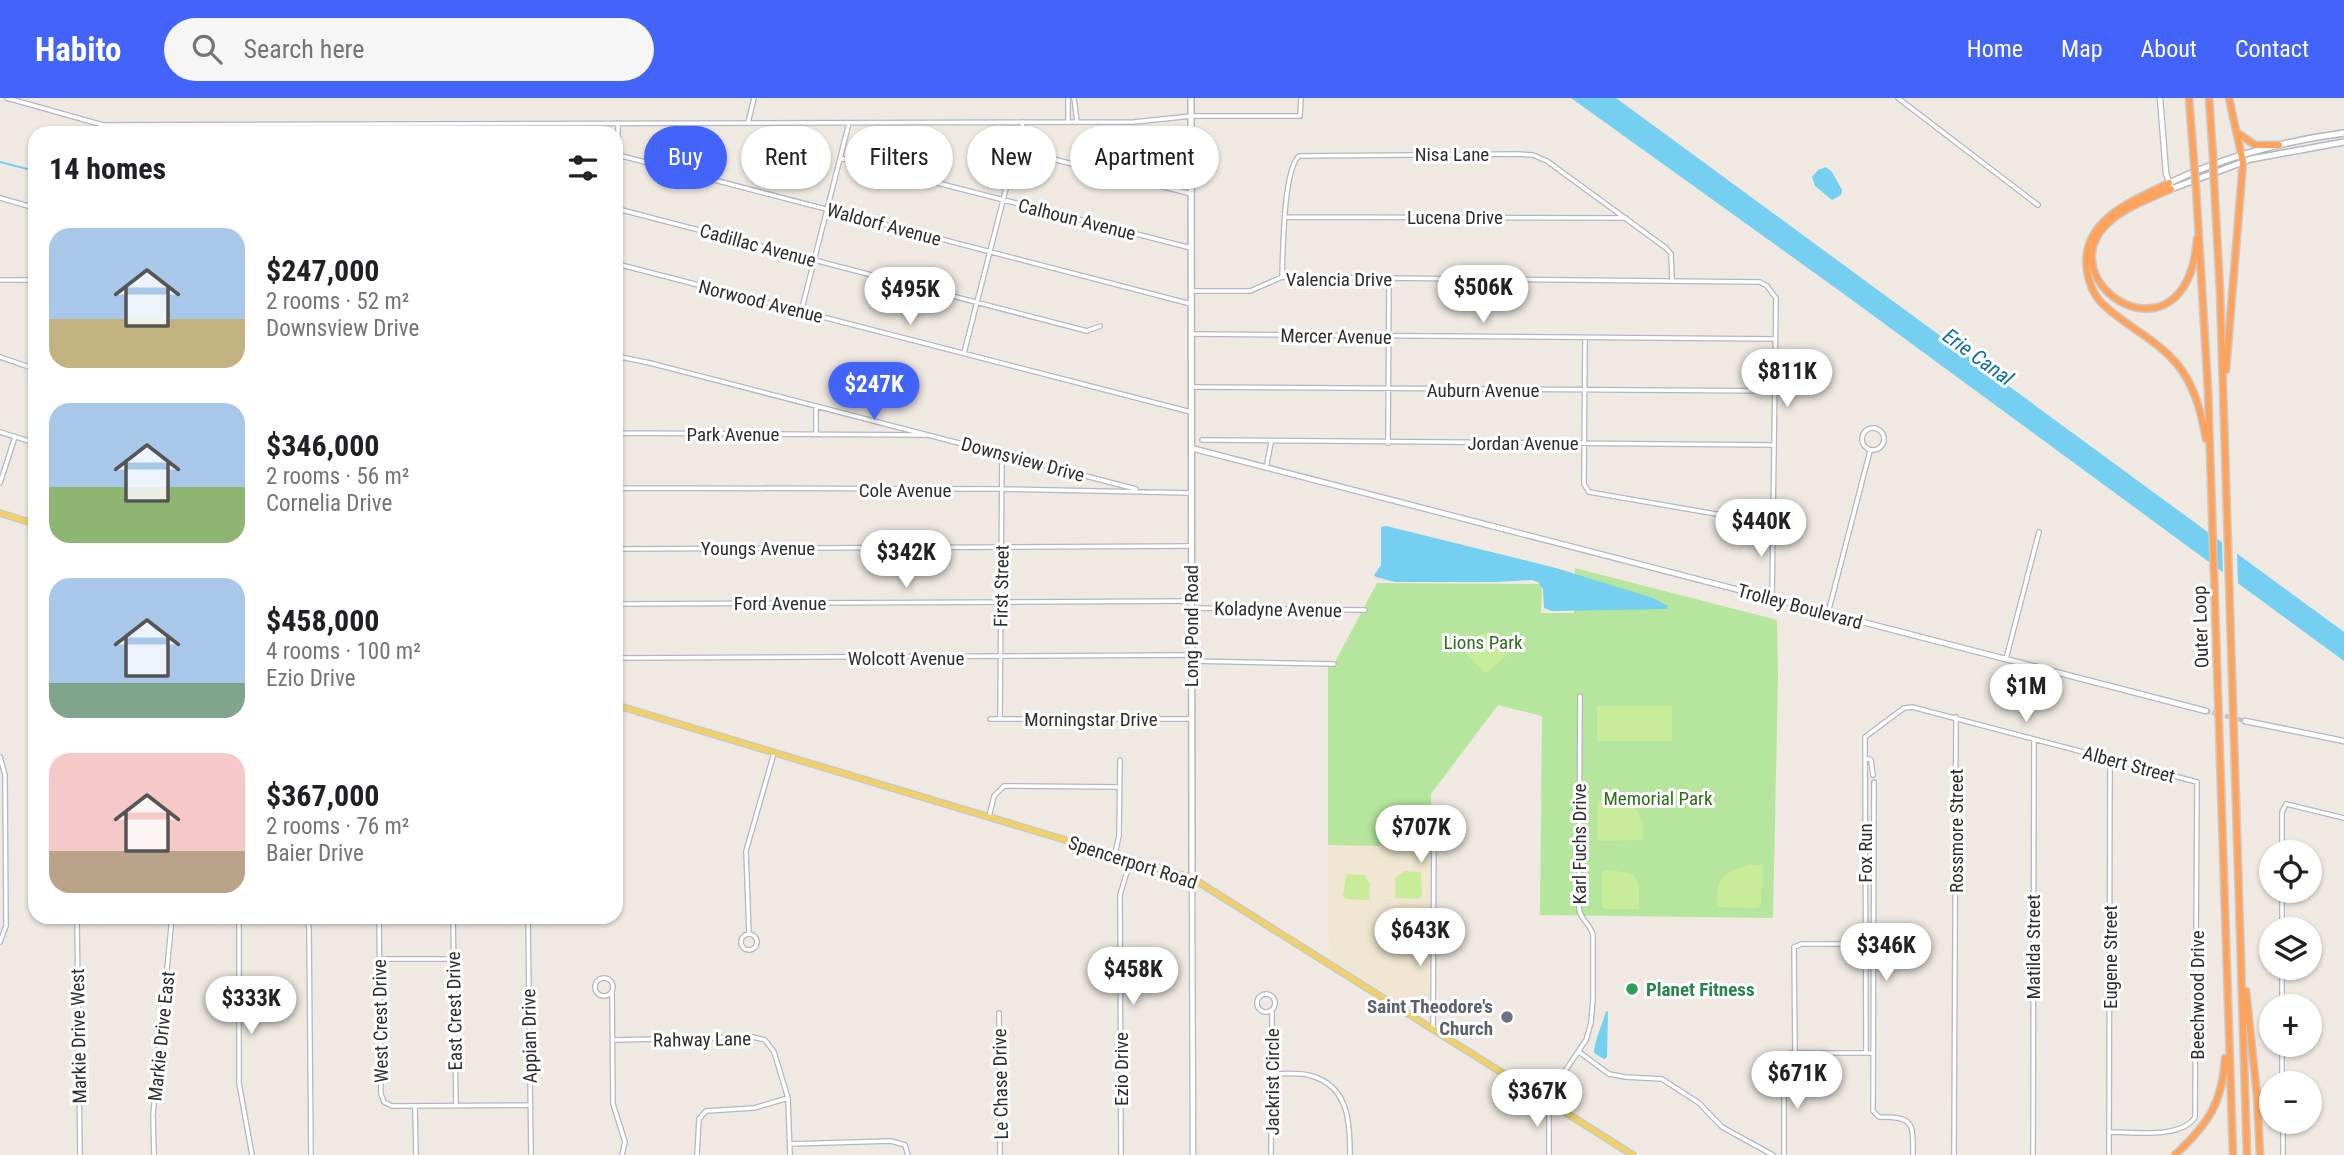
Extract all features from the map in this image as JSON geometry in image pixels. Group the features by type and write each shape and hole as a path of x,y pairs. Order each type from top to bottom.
{"highway":[{"name":"Outer Loop","path":"2189,98 2205,323 2233,1155"},
{"name":"Outer Loop","path":"2209,98 2224,418 2247,1155"},
{"path":"2224,418 2242,158 2229,98"},
{"path":"2236,129 2241,137 2251,144 2279,145"},
{"path":"2170,186 2119,214 2101,232 2095,246 2093,262 2100,283 2109,295 2126,306 2144,309 2164,304 2180,293 2189,280 2194,262 2198,213"},
{"path":"2170,186 2119,209 2103,221 2089,244 2087,269 2091,286 2102,303 2162,348 2188,380 2201,410 2211,475"},
{"path":"2243,979 2248,999 2260,1155"},
{"path":"2175,1155 2203,1126 2216,1105 2224,1071 2226,1000"}],"main road":[{"name":"Long Pond Road","path":"1191,98 1192,878"},
{"path":"2170,186 2279,145 2344,133"},
{"path":"2242,158 2344,142"},
{"path":"0,513 28,522"},
{"name":"Spencerport Road","path":"623,706 774,754 1192,878 1633,1155"}],"street":[{"path":"7,98 103,125 1134,122 1192,116 1300,116 1301,98"},
{"path":"748,122 754,98"},
{"path":"1068,98 1068,122"},
{"path":"1074,98 1077,122"},
{"path":"1898,98 2038,205"},
{"path":"2160,98 2166,173 2170,186"},
{"path":"801,312 849,122"},
{"path":"1022,126 1023,122"},
{"name":"Nisa Lane","path":"1282,277 1285,217 1293,163 1299,156 1517,154 1533,155 1547,161 1671,254 1672,280"},
{"name":"Waldorf Avenue","path":"623,156 1191,303"},
{"name":"Calhoun Avenue","path":"840,158 1191,248"},
{"path":"1056,159 1192,194"},
{"path":"964,353 1007,189"},
{"path":"0,198 28,206"},
{"name":"Cadillac Avenue","path":"623,210 1087,331 1100,326"},
{"name":"Lucena Drive","path":"1285,217 1626,218"},
{"name":"Norwood Avenue","path":"623,266 1191,412"},
{"name":"Valencia Drive","path":"1191,291 1250,290 1282,277 1754,281 1767,286 1776,298 1775,339"},
{"path":"1388,443 1390,279"},
{"path":"0,280 28,280"},
{"name":"Mercer Avenue","path":"1190,334 1775,339"},
{"path":"1585,338 1586,488 1593,493 1739,518 1774,519"},
{"path":"1772,599 1775,339"},
{"path":"0,357 28,367"},
{"name":"Downsview Drive","path":"623,358 1143,491"},
{"name":"Auburn Avenue","path":"1191,387 1775,391"},
{"path":"816,406 816,434"},
{"path":"1869,429 1877,429 1882,433 1884,443 1877,450 1870,451 1862,444 1862,436 1869,429"},
{"path":"0,432 28,441"},
{"name":"Park Avenue","path":"623,433 932,435"},
{"path":"0,484 15,437"},
{"name":"Jordan Avenue","path":"1202,440 1774,445"},
{"path":"1266,468 1271,442"},
{"name":"Trolley Boulevard","path":"1191,448 2206,711"},
{"path":"1828,613 1870,451"},
{"name":"First Street","path":"1000,719 1002,453"},
{"name":"Cole Avenue","path":"623,488 1002,489 1191,493"},
{"path":"2006,660 2039,532"},
{"name":"Youngs Avenue","path":"623,549 1191,546"},
{"name":"Ford Avenue","path":"623,604 1191,601"},
{"name":"Koladyne Avenue","path":"1191,608 1365,610"},
{"name":"Wolcott Avenue","path":"623,658 1191,658 1334,664"},
{"name":"Karl Fuchs Drive","path":"1549,1102 1563,1074 1579,1052 1591,1023 1594,999 1593,935 1591,928 1581,919 1579,908 1580,696"},
{"name":"Albert Street","path":"1865,737 1908,707 1956,717 2197,782"},
{"name":"Rossmore Street","path":"1954,1155 1956,717"},
{"name":"Morningstar Drive","path":"990,719 1191,719"},
{"path":"2245,721 2344,741"},
{"name":"Fox Run","path":"1865,737 1866,1053"},
{"name":"Matilda Street","path":"2033,1155 2034,739"},
{"path":"749,934 746,851 774,754"},
{"path":"0,757 5,775 6,926 0,942"},
{"path":"1865,758 1873,764 1873,775"},
{"name":"Eugene Street","path":"2109,1155 2110,759"},
{"path":"1115,853 1119,836 1120,760"},
{"path":"1874,782 1873,1111 1879,1117 1899,1117 1911,1124 1913,1155"},
{"name":"Beechwood Drive","path":"2109,1132 2175,1131 2187,1126 2196,1117 2197,782"},
{"path":"989,817 994,796 1004,786 1119,787"},
{"path":"2282,840 2281,812 2286,804 2344,818"},
{"path":"1433,1029 1434,811"},
{"name":"Ezio Drive","path":"1121,1155 1120,895 1131,858"},
{"name":"Long Pond Road","path":"1192,878 1192,1155"},
{"name":"Markie Drive West","path":"77,924 80,1155"},
{"name":"Markie Drive East","path":"154,1155 153,1115 171,924"},
{"path":"239,924 239,1083 252,1155"},
{"path":"308,924 311,1155"},
{"name":"West Crest Drive","path":"379,924 382,1099 387,1105 530,1105"},
{"name":"East Crest Drive","path":"453,924 456,1106"},
{"name":"Appian Drive","path":"528,924 531,1155"},
{"path":"749,934 757,940 755,948 750,950 743,948 741,943 744,936 749,934"},
{"path":"1795,1052 1794,947 1802,944 1866,944"},
{"path":"379,959 453,959"},
{"path":"612,990 608,995 600,995 596,990 596,983 600,979 608,980 612,984 614,1104 625,1142 622,1155"},
{"name":"Jackrist Circle","path":"1271,1155 1272,1011 1275,1006 1273,998 1265,994 1260,996 1257,1002 1260,1010 1266,1013 1272,1011"},
{"name":"Le Chase Drive","path":"999,1013 1000,1155"},
{"name":"Rahway Lane","path":"613,1040 760,1038 771,1047 789,1098 790,1155"},
{"path":"1579,1052 1609,1074 1662,1079 1699,1103 1721,1127 1773,1155"},
{"path":"1784,1155 1785,1061 1790,1053 1873,1053"},
{"path":"1272,1074 1313,1076 1335,1090 1349,1114 1350,1155"},
{"path":"698,1155 699,1119 706,1111 754,1108 789,1098"},
{"path":"1549,1102 1549,1155"},
{"path":"415,1107 416,1155"},
{"path":"2283,1134 2283,1155"},
{"path":"790,1144 891,1141 905,1145 908,1155"}],"shaded area":[{"path":"1328,845 1430,847 1429,1013 1426,1018 1329,959"}],"green space":[{"path":"1575,568 1777,620 1773,918 1540,915 1542,716 1498,705 1431,794 1430,847 1328,845 1328,667 1339,666 1334,664 1377,583 1542,584 1541,613 1574,613"},
{"name":"Lions Park","path":"1487,633 1501,638 1512,650 1485,672 1461,648 1471,638"},
{"path":"1597,706 1672,706 1672,741 1597,741"},
{"path":"1598,801 1618,802 1633,807 1641,819 1641,840 1600,841 1597,838"},
{"path":"1749,865 1762,865 1761,904 1758,908 1717,907 1717,890 1722,878"},
{"path":"1612,870 1634,875 1639,885 1639,909 1602,907 1602,871"},
{"path":"1405,871 1421,872 1422,896 1418,899 1395,898 1395,878"},
{"path":"1346,874 1364,875 1370,883 1369,900 1346,899 1343,896"}],"water":[{"path":"1571,98 1616,98 2344,632 2344,661 1837,289"},
{"path":"1826,167 1842,190 1841,195 1832,200 1815,186 1812,177 1818,170"},
{"path":"1386,526 1556,568 1653,598 1668,606 1667,609 1552,611 1544,608 1543,589 1538,582 1532,580 1395,582 1376,577 1374,575 1381,565 1381,527"},
{"path":"1606,1011 1607,1057 1604,1059 1594,1053"}],"pier":[{"path":"2222,539 2237,550 2238,587 2223,576"}],"waterway":[{"path":"0,162 28,169"}],"tunnel":[{"path":"2206,711 2245,721"}],"place":[{"name":"Planet Fitness","path":"1632,989"},
{"name":"Saint Theodore's Church","path":"1507,1017"}],"water label":[{"name":"Erie Canal","path":"1978,357"}],"park label":[{"name":"Memorial Park","path":"1658,798"}]}
